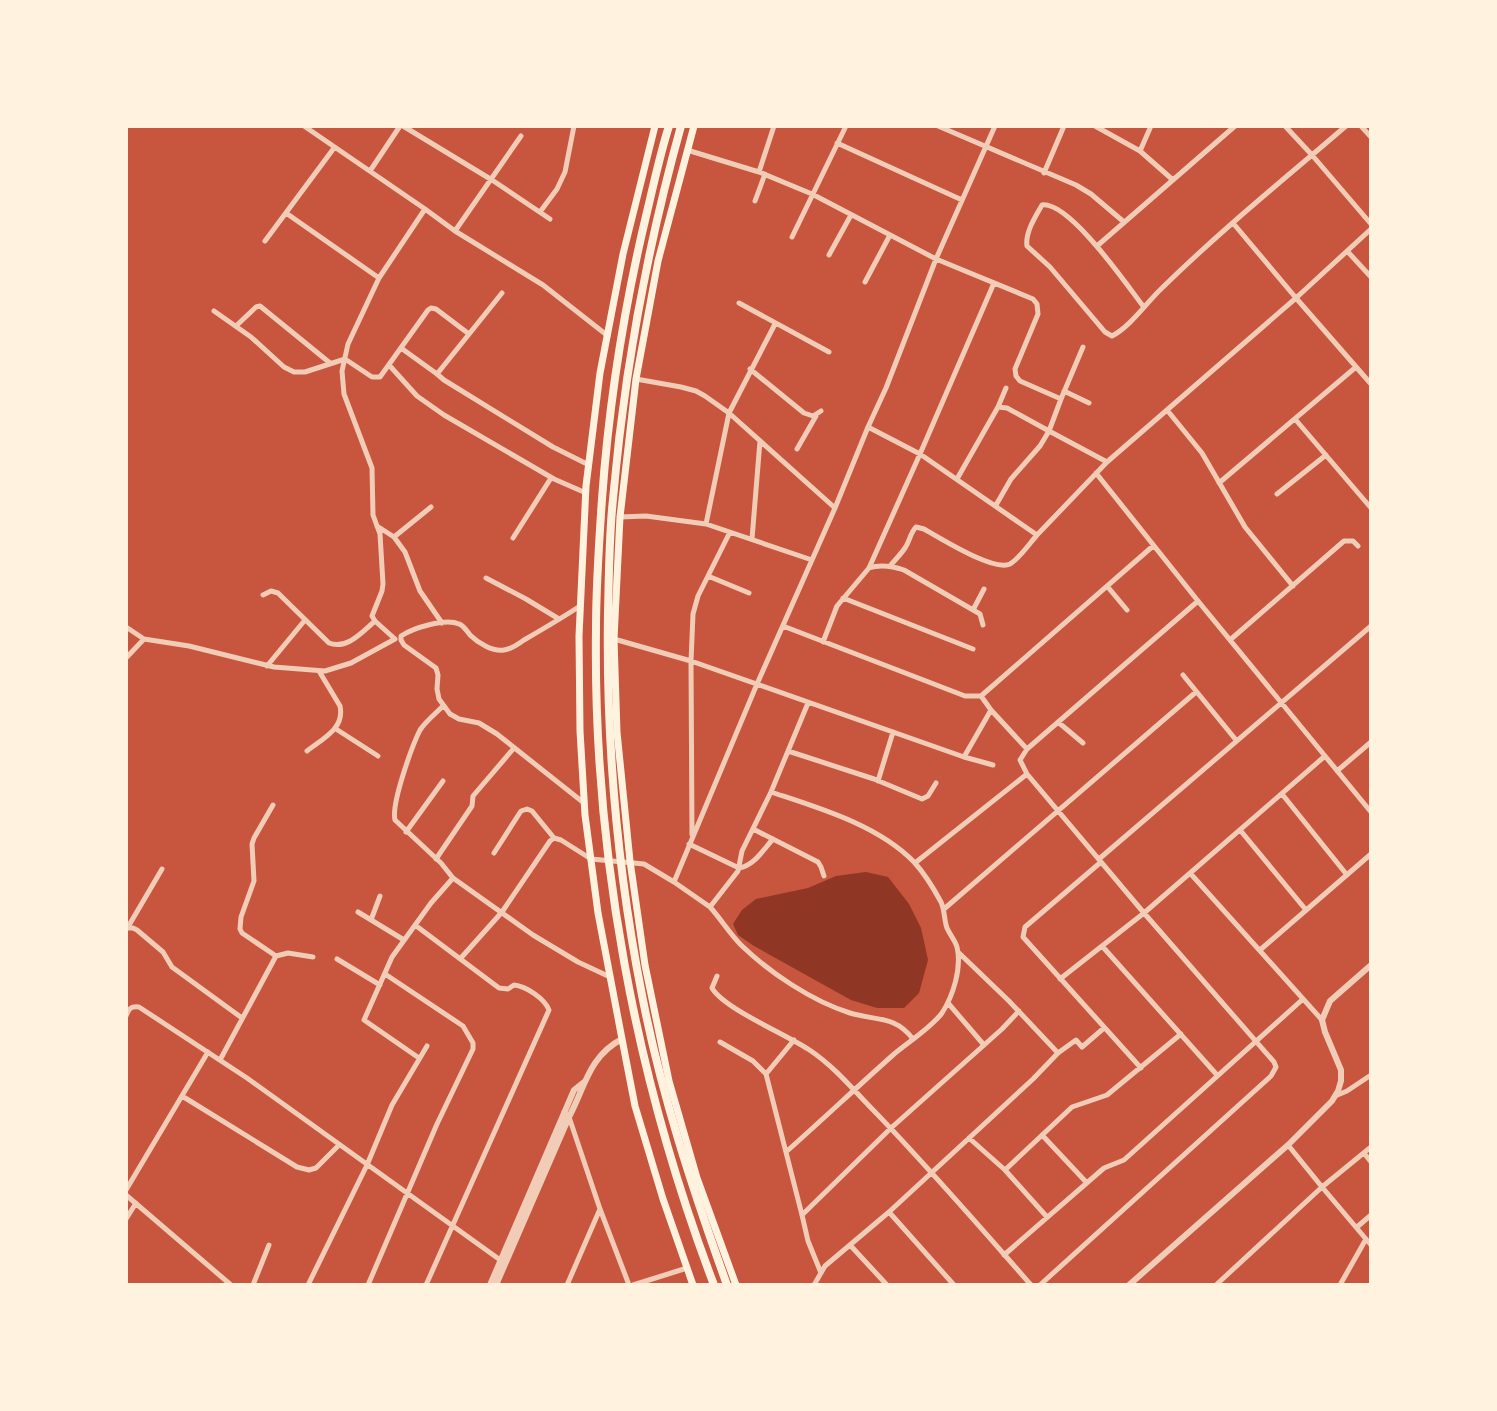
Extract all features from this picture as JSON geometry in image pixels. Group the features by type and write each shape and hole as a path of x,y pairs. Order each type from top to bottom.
{"highway":[{"path":"669,126 630,286 606,442 599,549 596,690 600,772 608,848 621,943 634,1010 655,1103 680,1188 714,1285"},
{"path":"681,126 661,198 639,307 621,425 612,500 607,675 616,813 642,997 673,1123 727,1285"}],"main road":[{"path":"655,126 623,254 600,373 586,493 579,636 580,731 584,803 598,913 635,1106 693,1285"},
{"path":"694,126 658,261 636,379 620,517 614,639 617,732 630,861 645,965 669,1081 697,1178 736,1285"}],"street":[{"path":"304,126 455,231 543,285 607,336"},
{"path":"370,171 402,126 551,219"},
{"path":"540,212 557,189 565,172 574,126"},
{"path":"755,201 774,126"},
{"path":"792,237 846,126"},
{"path":"938,126 1076,185 1124,222"},
{"path":"674,881 886,388 936,259 995,126"},
{"path":"1044,173 1064,126"},
{"path":"1095,126 1140,151 1173,180"},
{"path":"1140,151 1151,126"},
{"path":"1097,246 1235,126"},
{"path":"890,566 907,545 912,530 916,527 990,564 1003,566 1012,563 1107,462 1296,298 1371,227 1285,126"},
{"path":"1143,306 1097,246 1066,215 1048,204 1042,205 1025,242 1050,267 1098,325 1110,335 1115,335 1134,319 1143,306 1312,155 1338,128 1346,126"},
{"path":"1361,126 1371,137"},
{"path":"455,231 521,136"},
{"path":"837,143 962,200"},
{"path":"265,241 334,148"},
{"path":"687,150 762,173 812,194 936,259 1033,299 1037,304 1038,314 1015,369 1016,376 1020,381 1061,399"},
{"path":"425,209 379,278 348,344 342,371 344,394 374,476 372,508 380,534 383,584 372,616 404,645 436,668 439,699 450,714 459,719 479,723 496,734 584,803"},
{"path":"286,213 379,278"},
{"path":"829,255 851,215"},
{"path":"1233,223 1371,384"},
{"path":"865,282 890,235"},
{"path":"1348,251 1371,278"},
{"path":"823,642 832,616 843,598 869,568 994,283"},
{"path":"438,374 502,293"},
{"path":"739,303 829,352"},
{"path":"236,326 256,307 262,307 330,364"},
{"path":"345,359 372,377 380,377 431,308 469,334"},
{"path":"214,311 294,372 305,372 345,359"},
{"path":"706,524 729,413 775,324"},
{"path":"996,505 1011,480 1049,431 1083,347"},
{"path":"401,348 444,380 553,447 589,465"},
{"path":"389,365 417,396 444,415 551,478 586,493"},
{"path":"1219,484 1356,367"},
{"path":"750,369 804,413 810,416 818,414 797,449"},
{"path":"636,379 696,391 729,413 835,508"},
{"path":"957,479 1006,388"},
{"path":"1064,391 1089,403"},
{"path":"998,407 1007,408 1107,462"},
{"path":"1167,410 1202,453 1245,527 1293,586"},
{"path":"1295,419 1371,508"},
{"path":"868,427 920,454 1037,535"},
{"path":"752,539 760,441"},
{"path":"1277,494 1326,455"},
{"path":"1096,473 1371,811"},
{"path":"513,538 551,478"},
{"path":"394,537 431,508"},
{"path":"620,517 646,516 706,524 812,560"},
{"path":"377,526 394,537 405,552 420,591 442,623"},
{"path":"691,841 692,614 698,596 730,532"},
{"path":"1230,640 1344,541 1353,541 1358,546"},
{"path":"783,626 965,696 981,696 1153,546"},
{"path":"869,568 890,566 904,570 982,616 983,625"},
{"path":"708,576 748,593"},
{"path":"486,578 559,619"},
{"path":"1107,586 1127,610"},
{"path":"973,610 985,589"},
{"path":"263,595 271,591 278,593 334,645 348,643 375,621"},
{"path":"843,598 973,649"},
{"path":"1040,1285 1271,1076 1276,1067 1057,810 1027,774 1020,760 1027,749 1198,601"},
{"path":"126,627 144,639 189,646 267,666 325,671 351,663 398,638 442,623 460,624 481,643 497,650 509,649 580,606"},
{"path":"267,666 305,620"},
{"path":"1140,1068 1027,942 1023,937 1025,927 1236,740 1371,626"},
{"path":"126,658 144,639"},
{"path":"614,639 691,662 993,765"},
{"path":"307,751 336,729 342,712 319,671"},
{"path":"1182,676 1236,740"},
{"path":"943,909 1196,692"},
{"path":"981,696 990,710 1027,749"},
{"path":"710,907 736,874 741,851 771,792 808,703"},
{"path":"443,706 421,729 401,784 393,815 395,820 453,878 533,936 610,976"},
{"path":"964,757 990,710"},
{"path":"1058,722 1083,743"},
{"path":"336,729 378,756"},
{"path":"878,781 893,732"},
{"path":"1337,771 1371,742"},
{"path":"436,859 472,806 473,796 514,748"},
{"path":"788,751 878,781 922,799 928,796 936,783"},
{"path":"1060,979 1144,913 1325,756"},
{"path":"915,863 1027,774"},
{"path":"406,832 443,780"},
{"path":"771,792 847,819 893,845 915,863 943,909 946,924 958,952 956,977 948,1003 936,1021 786,1152"},
{"path":"1282,794 1347,875"},
{"path":"273,805 252,844 254,881 240,924 242,933 276,956"},
{"path":"494,853 521,811 527,808 554,838 591,859 644,864 674,881 710,907 742,946 811,997 850,1013 895,1022 906,1029 913,1039"},
{"path":"753,829 818,862 824,876"},
{"path":"1240,830 1306,910"},
{"path":"460,960 502,912 554,838"},
{"path":"691,841 739,867 746,867 772,839"},
{"path":"1260,950 1371,854"},
{"path":"162,869 127,927 137,930 163,952 172,968 242,1018"},
{"path":"1129,1285 1288,1145 1335,1096 1341,1081 1341,1070 1322,1020 1190,873"},
{"path":"419,1058 364,1020 393,957 431,903 453,878"},
{"path":"371,920 380,896"},
{"path":"358,912 404,940"},
{"path":"415,925 499,988 522,986 547,1004 549,1010 426,1285"},
{"path":"1102,946 1217,1075"},
{"path":"958,952 1058,1053"},
{"path":"220,1060 276,956 288,953 313,957"},
{"path":"338,959 380,985"},
{"path":"1322,1020 1330,1001 1371,965"},
{"path":"368,1285 437,1124 473,1049 473,1043 463,1026 385,974"},
{"path":"717,976 712,988 716,995 809,1049 834,1069 891,1128 1031,1285"},
{"path":"1004,1255 1104,1168 1124,1160 1303,999"},
{"path":"126,1002 139,1007 247,1078 503,1262"},
{"path":"948,1003 984,1045"},
{"path":"126,1016 133,1006"},
{"path":"802,1215 891,1128 1019,1011"},
{"path":"814,1285 825,1266 889,1212 1058,1053 1076,1040 1082,1047 1104,1028"},
{"path":"1005,1170 1072,1107 1102,1098 1181,1034"},
{"path":"490,1285 503,1262 567,1115 574,1090 584,1082 600,1055 610,1045 622,1039"},
{"path":"766,1074 794,1040"},
{"path":"720,1042 753,1061 766,1074 808,1241 821,1273"},
{"path":"308,1285 367,1164 392,1105 427,1046"},
{"path":"208,1052 126,1192 232,1285"},
{"path":"1335,1096 1369,1079"},
{"path":"181,1096 297,1167 309,1170 316,1168 339,1144"},
{"path":"567,1115 600,1209 631,1285 687,1268"},
{"path":"1042,1135 1087,1183"},
{"path":"969,1138 1005,1170 1047,1217"},
{"path":"1288,1145 1371,1245"},
{"path":"1216,1285 1322,1187 1371,1147"},
{"path":"1364,1153 1371,1162"},
{"path":"126,1219 136,1203"},
{"path":"567,1285 600,1209"},
{"path":"889,1212 954,1285"},
{"path":"1357,1227 1371,1215"},
{"path":"1340,1285 1366,1239"},
{"path":"253,1285 269,1245"},
{"path":"850,1245 887,1285"},
{"path":"496,1285 503,1262"}],"shaded area":[{"path":"866,872 888,877 909,904 921,928 928,960 919,993 904,1008 877,1008 851,1000 754,946 738,935 733,924 742,910 756,899 808,888 836,876"}]}
